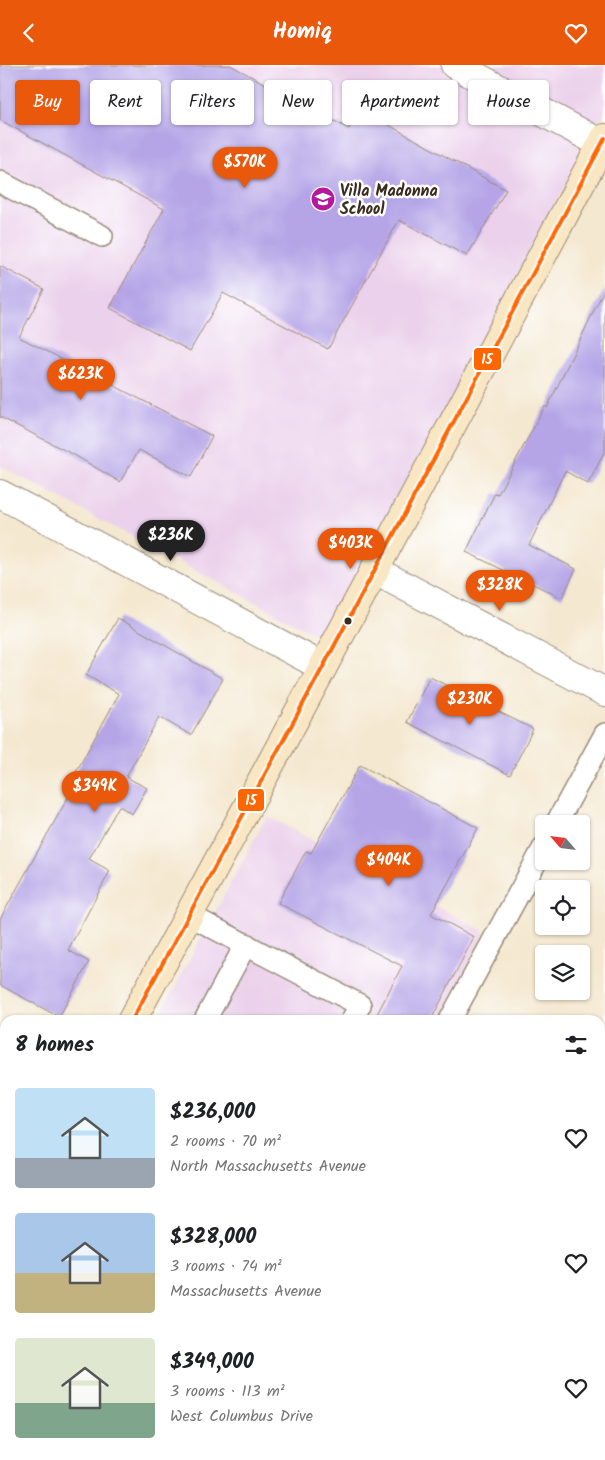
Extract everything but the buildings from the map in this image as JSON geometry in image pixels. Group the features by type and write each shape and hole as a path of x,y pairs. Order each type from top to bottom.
{"main road":[{"path":"135,1015 323,667 603,141"}],"street":[{"path":"455,65 603,141"},
{"path":"0,494 323,667"},
{"path":"374,570 605,692"}],"lane":[{"path":"0,182 102,236"},
{"path":"561,815 605,735"},
{"path":"453,1015 535,864"},
{"path":"189,915 360,1005 355,1015"},
{"path":"208,1015 246,944"}],"shaded area":[{"path":"0,65 605,65 605,111 322,638 0,466"},
{"path":"267,816 485,932 442,1015 160,1015"}],"transit line":[{"name":"15","path":"135,1015 605,138"}],"place":[{"name":"Villa Madonna School","path":"323,199"}]}
